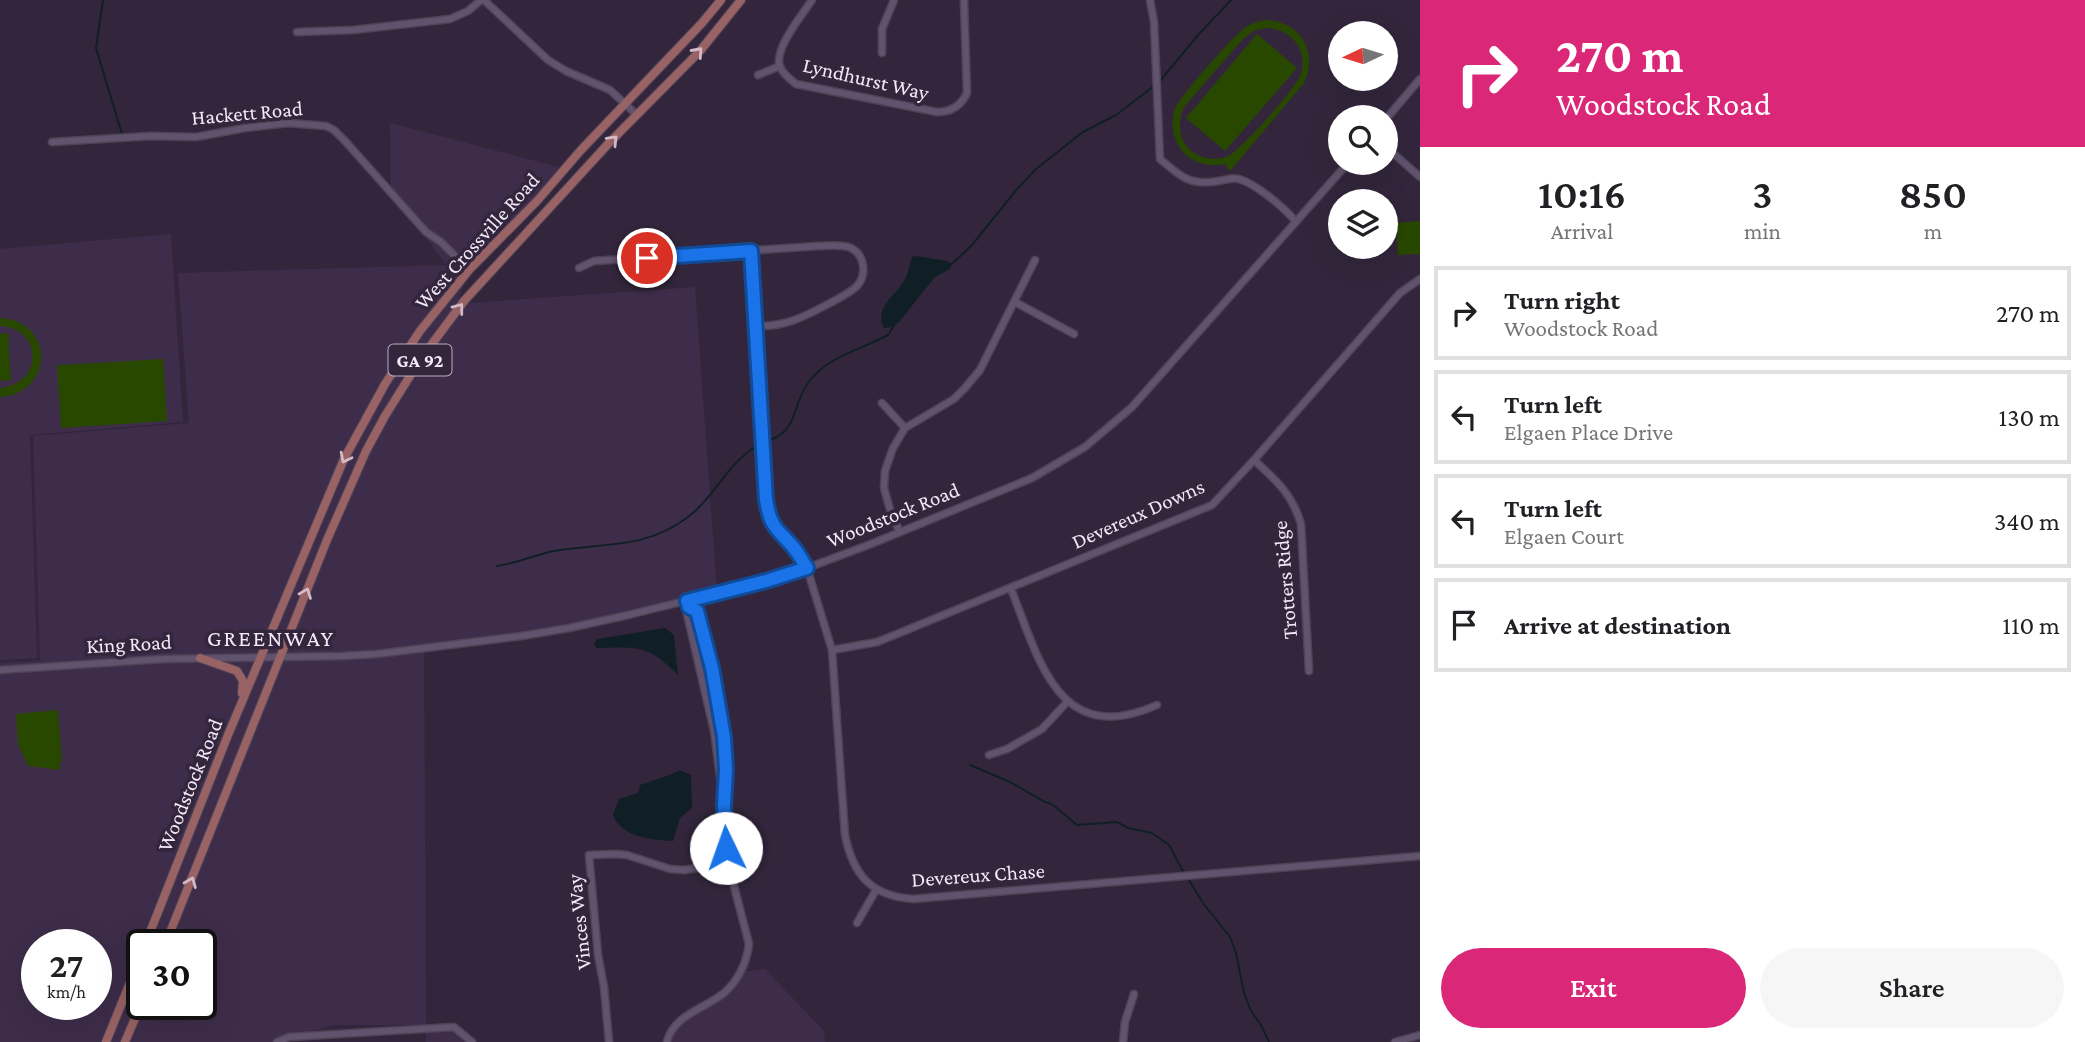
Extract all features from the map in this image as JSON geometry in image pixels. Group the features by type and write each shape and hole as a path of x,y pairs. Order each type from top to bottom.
{"main road":[{"name":"West Crossville Road","path":"261,657 344,459 385,384 410,346 469,270 537,201 721,0"},
{"name":"West Crossville Road","path":"281,657 327,540 366,451 420,360 464,301 700,51 741,0"},
{"name":"Woodstock Road","path":"151,929 261,657"},
{"name":"Woodstock Road","path":"171,929 281,657"},
{"path":"200,658 237,671 243,681 241,704"},
{"path":"106,1042 126,993"},
{"path":"125,1042 134,1020"}],"street":[{"path":"297,32 353,30 450,19 468,11 482,0 548,60 610,90 637,115"},
{"name":"Lyndhurst Way","path":"812,0 782,47 780,66 786,76 796,84 937,112 949,111 961,104 968,87 964,0"},
{"path":"882,53 881,29 894,0"},
{"path":"1150,0 1154,22 1160,159 1194,183 1238,178 1268,197 1296,222"},
{"path":"758,75 780,66"},
{"path":"1398,105 1420,79"},
{"name":"Hackett Road","path":"52,142 196,136 288,123 330,127 426,232 441,242 469,270"},
{"path":"1398,158 1420,177"},
{"name":"Woodstock Road","path":"261,657 361,655 521,636 688,604 807,568 1032,478 1068,458 1109,429 1132,407 1337,175"},
{"path":"579,268 594,261 840,246 852,248 860,256 864,265 863,274 858,285 845,295 798,320 756,326"},
{"path":"751,251 766,500 769,516 778,531 795,549 807,568 832,650 845,835 855,867 864,880 876,890 857,923"},
{"path":"900,532 884,488 885,471 893,448 905,428 954,399 980,369 1035,260"},
{"name":"Devereux Downs","path":"832,650 877,642 1212,505 1400,293 1420,279"},
{"path":"1015,302 1074,334"},
{"path":"882,403 905,428"},
{"name":"Trotters Ridge","path":"1254,460 1284,488 1301,524 1309,671"},
{"path":"1011,589 1043,669 1067,702 1089,713 1106,716 1128,715 1157,705"},
{"path":"688,604 697,611 720,712 726,769 724,806"},
{"path":"667,1042 673,1027 687,1015 729,989 738,977 749,944 728,863 724,806 712,723 687,614 688,604"},
{"name":"King Road","path":"0,670 163,659 261,657"},
{"path":"989,755 1007,749 1042,729 1067,702"},
{"name":"Vinces Way","path":"609,1042 589,855 627,855 670,869 684,870 728,863"},
{"name":"Devereux Chase","path":"876,890 913,899 1420,856"},
{"path":"1123,1042 1125,1022 1134,994"},
{"path":"276,1042 289,1037 454,1027 472,1042"},
{"path":"387,1031 388,1042"},
{"path":"1395,1042 1420,1035"}],"shaded area":[{"path":"390,123 566,169 472,265 456,304 695,287 717,593 629,616 424,645 426,1025 334,1025 274,1042 0,1042 0,663 40,661 33,436 189,423 178,273 446,265 391,189"},
{"path":"171,234 183,422 30,435 37,658 0,660 0,249"},
{"path":"912,257 952,264 950,269 935,277 899,322 893,327 884,328 881,321 884,307 901,285"},
{"path":"665,628 674,635 678,675 650,653 632,648 596,648 594,644 597,639"},
{"path":"680,770 691,775 692,808 680,818 673,841 638,836 617,822 613,815 619,799 638,793 640,785"},
{"path":"765,969 824,1031 825,1042 667,1042 673,1027 730,988 740,972"},
{"path":"454,1027 472,1042 426,1042 426,1029"}],"green space":[{"path":"1266,20 1288,26 1303,40 1309,60 1304,83 1230,171 1225,164 1209,165 1194,160 1185,154 1175,138 1175,109 1196,79 1231,41 1246,27","holes":["1275,29 1290,37 1300,50 1302,67 1296,83 1255,131 1228,156 1212,159 1192,151 1181,133 1180,123 1184,107 1242,40 1253,31"]},
{"path":"1257,34 1297,68 1225,151 1186,118"},
{"path":"1420,221 1420,254 1398,255 1398,223"},
{"path":"0,318 18,322 31,331 39,343 41,357 39,371 31,383 18,393 0,397 0,388 25,377 33,356 24,336 14,329 0,326"},
{"path":"8,333 11,380 0,381 0,334"},
{"path":"163,359 167,421 61,428 57,365"},
{"path":"58,710 62,762 59,763 60,770 28,766 18,745 16,714"}],"waterway":[{"path":"103,0 96,48 122,134"},
{"path":"1159,82 1231,0"},
{"path":"952,264 972,245 1036,169 1083,132 1116,115 1154,86"},
{"path":"765,442 784,432 808,383 824,366 888,335 893,327"},
{"path":"497,566 554,551 640,540 672,528 707,499 738,460 760,444"},
{"path":"970,765 1052,804 1077,825 1117,822 1128,828 1152,833 1169,845 1184,873"},
{"path":"1187,877 1203,903 1230,937 1244,993 1269,1042"}],"district":[{"name":"GREENWAY","path":"271,638"}],"route":[{"path":"647,258 751,251 766,500 769,516 778,531 795,549 807,568 687,601 689,607 697,611 712,668 722,722 726,769 726,848"}]}
